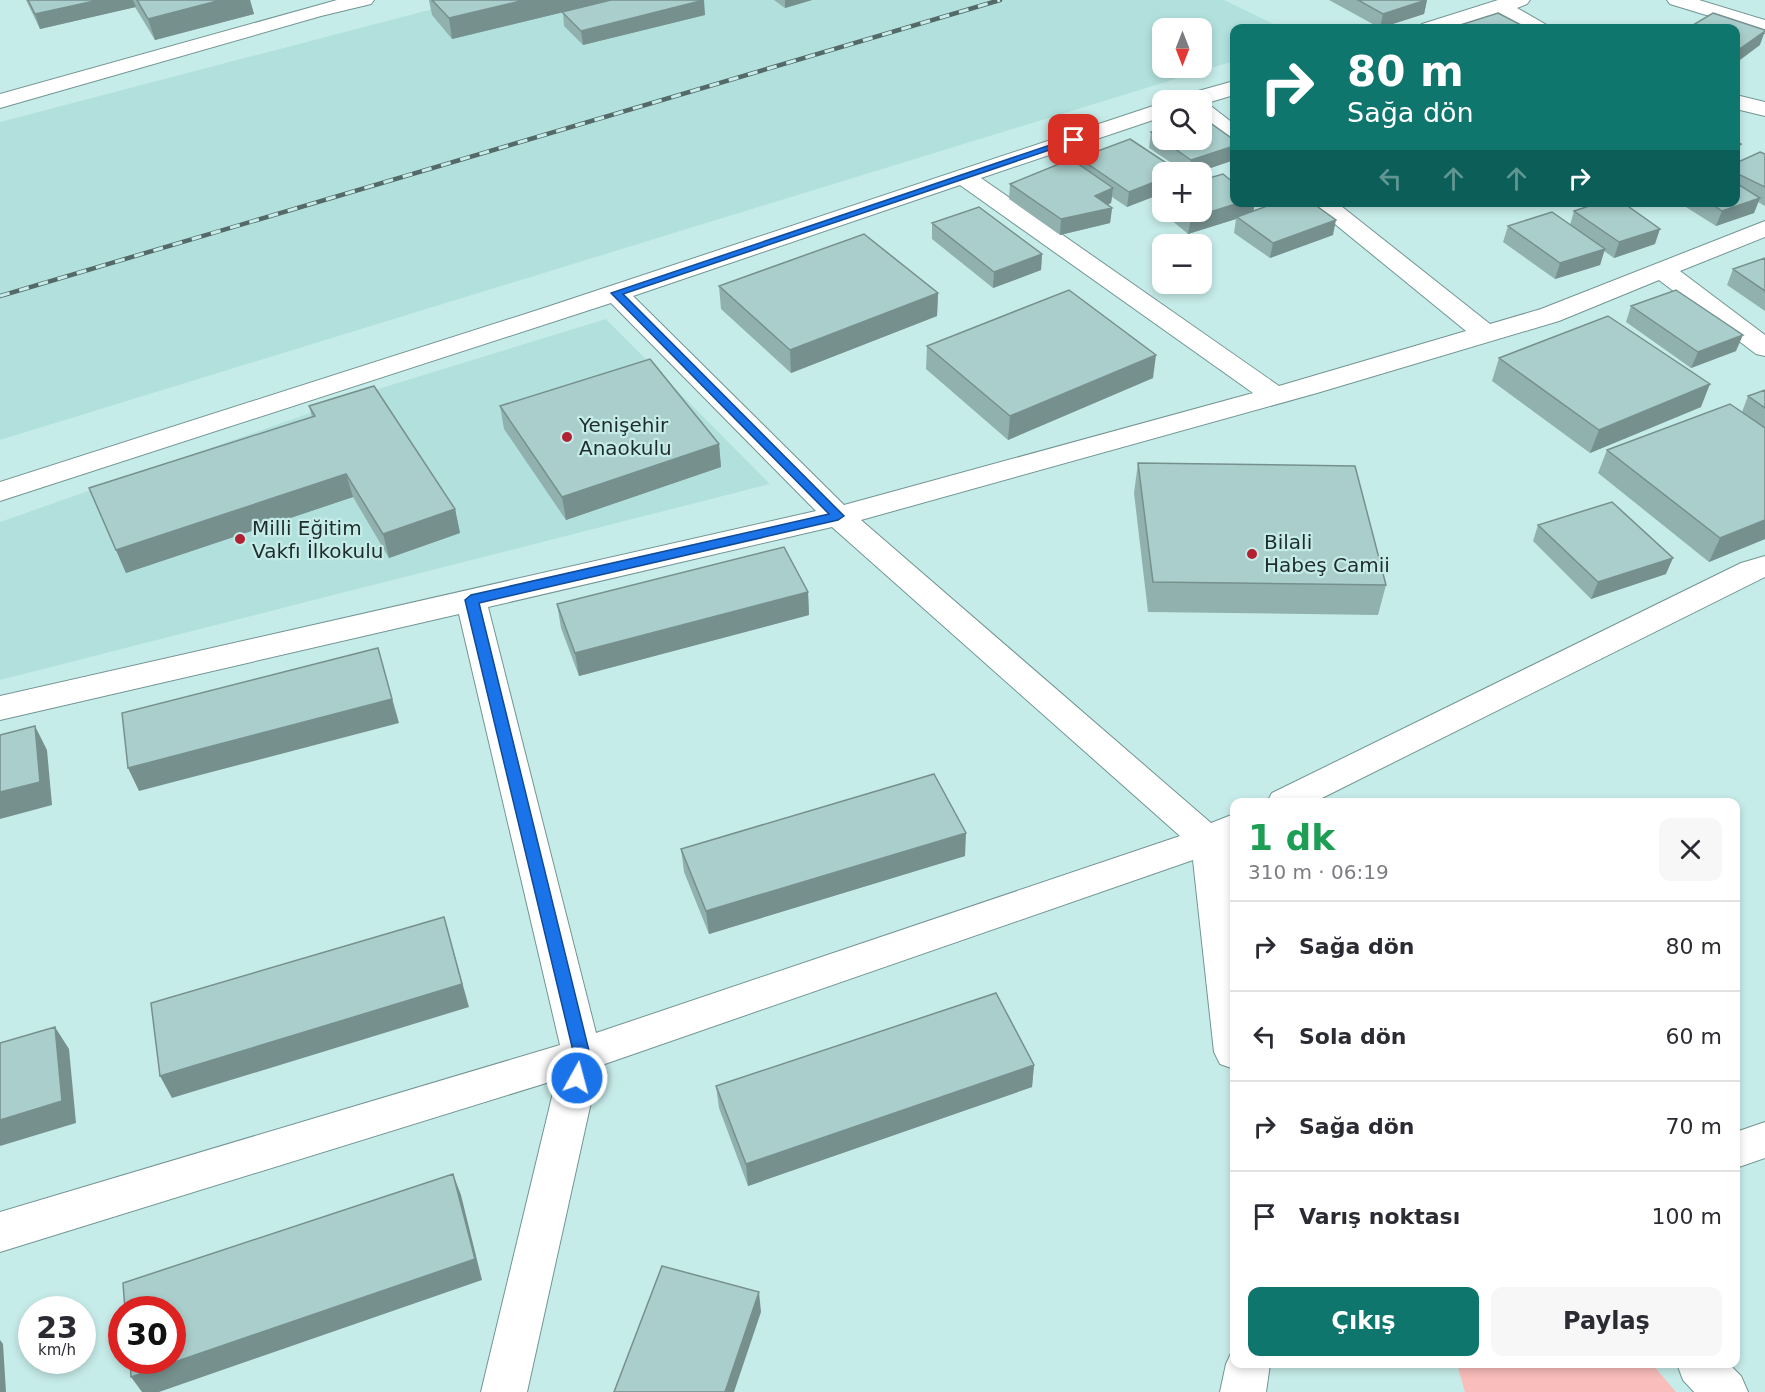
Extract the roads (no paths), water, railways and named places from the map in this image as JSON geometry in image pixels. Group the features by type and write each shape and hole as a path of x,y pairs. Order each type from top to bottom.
{"street":[{"path":"0,101 279,13 364,0"},
{"path":"1443,24 1520,0"},
{"path":"1677,0 1765,27"},
{"path":"1500,7 1531,24"},
{"path":"1212,94 1230,89"},
{"path":"1740,103 1765,109"},
{"path":"0,492 616,293 1152,113"},
{"path":"1212,116 1230,132"},
{"path":"964,177 1275,396"},
{"path":"1326,207 1486,334"},
{"path":"0,708 838,516 1275,396 1550,315 1765,228"},
{"path":"1662,270 1765,348"},
{"path":"616,293 838,516 1226,843 1230,948"},
{"path":"1292,798 1752,570 1765,566"},
{"path":"471,600 582,1055 504,1392"},
{"path":"0,1232 582,1055 1226,843"},
{"path":"1740,1149 1765,1140"},
{"path":"1243,1392 1247,1368"},
{"path":"1703,1368 1725,1392"}],"railway":[{"path":"0,296 1000,0"}],"place":[{"name":"Yenişehir Anaokulu","path":"567,437"},
{"name":"Milli Eğitim Vakfı İlkokulu","path":"240,539"},
{"name":"Bilali Habeş Camii","path":"1252,554"}]}
